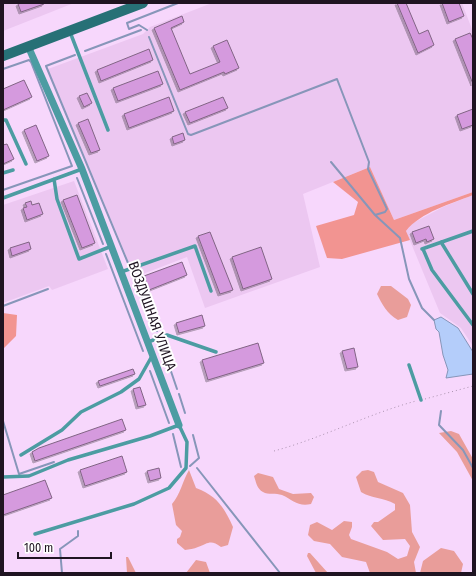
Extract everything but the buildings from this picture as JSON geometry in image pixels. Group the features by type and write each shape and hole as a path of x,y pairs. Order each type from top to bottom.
{"main road":[{"path":"3,56 143,3"}],"street":[{"name":"ВОЗДУШНАЯ УЛИЦА","path":"28,46 82,169 179,425"}],"lane":[{"path":"70,31 108,130"},
{"path":"3,120 6,120 26,164"},
{"path":"3,198 82,169"},
{"path":"3,173 14,170"},
{"path":"54,179 57,199 79,259 112,246"},
{"path":"473,231 422,249 432,270 473,325"},
{"path":"441,242 473,294"},
{"path":"121,272 195,246 210,291"},
{"path":"468,286 473,282"},
{"path":"147,342 167,336 216,352"},
{"path":"21,455 62,430 81,412 121,392 139,379 152,356"},
{"path":"409,365 421,400"},
{"path":"3,476 29,476 68,460 150,436 179,425 187,442 186,468 169,488 134,504 35,534"}],"path":[{"path":"274,451 305,442 328,432 421,400 473,386"}],"shaded area":[{"path":"3,3 74,3 3,31"},
{"path":"212,3 462,3 473,32 473,192 394,220 370,167 303,194 320,267 205,308 187,257 135,277 48,69 143,34 150,27"},
{"path":"370,167 394,220 473,192 473,195 437,209 412,224 406,231 410,240 342,259 327,258 316,226 354,215 358,202 333,182"},
{"path":"74,181 108,269 52,290 49,286 3,303 3,205"},
{"path":"473,195 473,346 461,328 440,313 406,231 413,223 443,207"},
{"path":"381,286 391,286 408,299 411,305 407,317 398,320 388,312 377,294"},
{"path":"3,313 17,315 16,336 3,349"},
{"path":"451,431 459,434 473,459 473,481 457,452 439,433"},
{"path":"189,470 196,488 215,499 223,508 230,520 233,527 228,545 221,547 210,542 185,550 177,543 177,539 180,537 182,531 176,525 172,504"},
{"path":"368,470 374,472 378,482 403,493 410,505 412,532 420,547 414,562 416,573 370,573 366,562 342,557 330,544 314,541 308,535 310,525 317,522 332,530 344,521 352,522 349,535 351,539 387,552 398,559 407,556 410,546 405,539 383,540 371,526 374,522 378,522 395,510 395,504 361,492 356,477 362,471"},
{"path":"258,473 273,477 279,489 293,494 311,493 314,497 311,504 299,504 282,495 261,491 254,476"},
{"path":"441,548 454,551 463,564 461,573 420,573 423,561"},
{"path":"308,553 310,553 328,573 316,573 307,556"},
{"path":"126,557 128,557 136,573 127,573"},
{"path":"196,560 206,562 210,573 186,573"}],"water":[{"path":"441,317 458,328 473,352 473,374 446,378 448,370 443,355 439,332 436,329 434,320"}],"waterway":[{"path":"147,30 139,25 129,29 127,23 178,3"},
{"path":"85,51 141,30"},
{"path":"149,37 188,134 191,135 337,79 369,162 368,169 387,209 385,212 375,215"},
{"path":"75,55 46,66 128,263"},
{"path":"3,69 29,60 31,62 72,166 3,190"},
{"path":"331,162 375,215 400,238 409,279 422,308 434,320"},
{"path":"77,178 103,244"},
{"path":"106,254 143,351"},
{"path":"134,276 157,331"},
{"path":"3,306 48,289"},
{"path":"161,342 177,389"},
{"path":"150,371 169,423"},
{"path":"179,394 185,413"},
{"path":"441,411 439,425 463,450 473,468"},
{"path":"3,421 19,474 54,462"},
{"path":"173,434 181,467"},
{"path":"190,466 199,458 193,435"},
{"path":"197,468 280,573"},
{"path":"62,573 60,549 78,536 78,531"}]}
